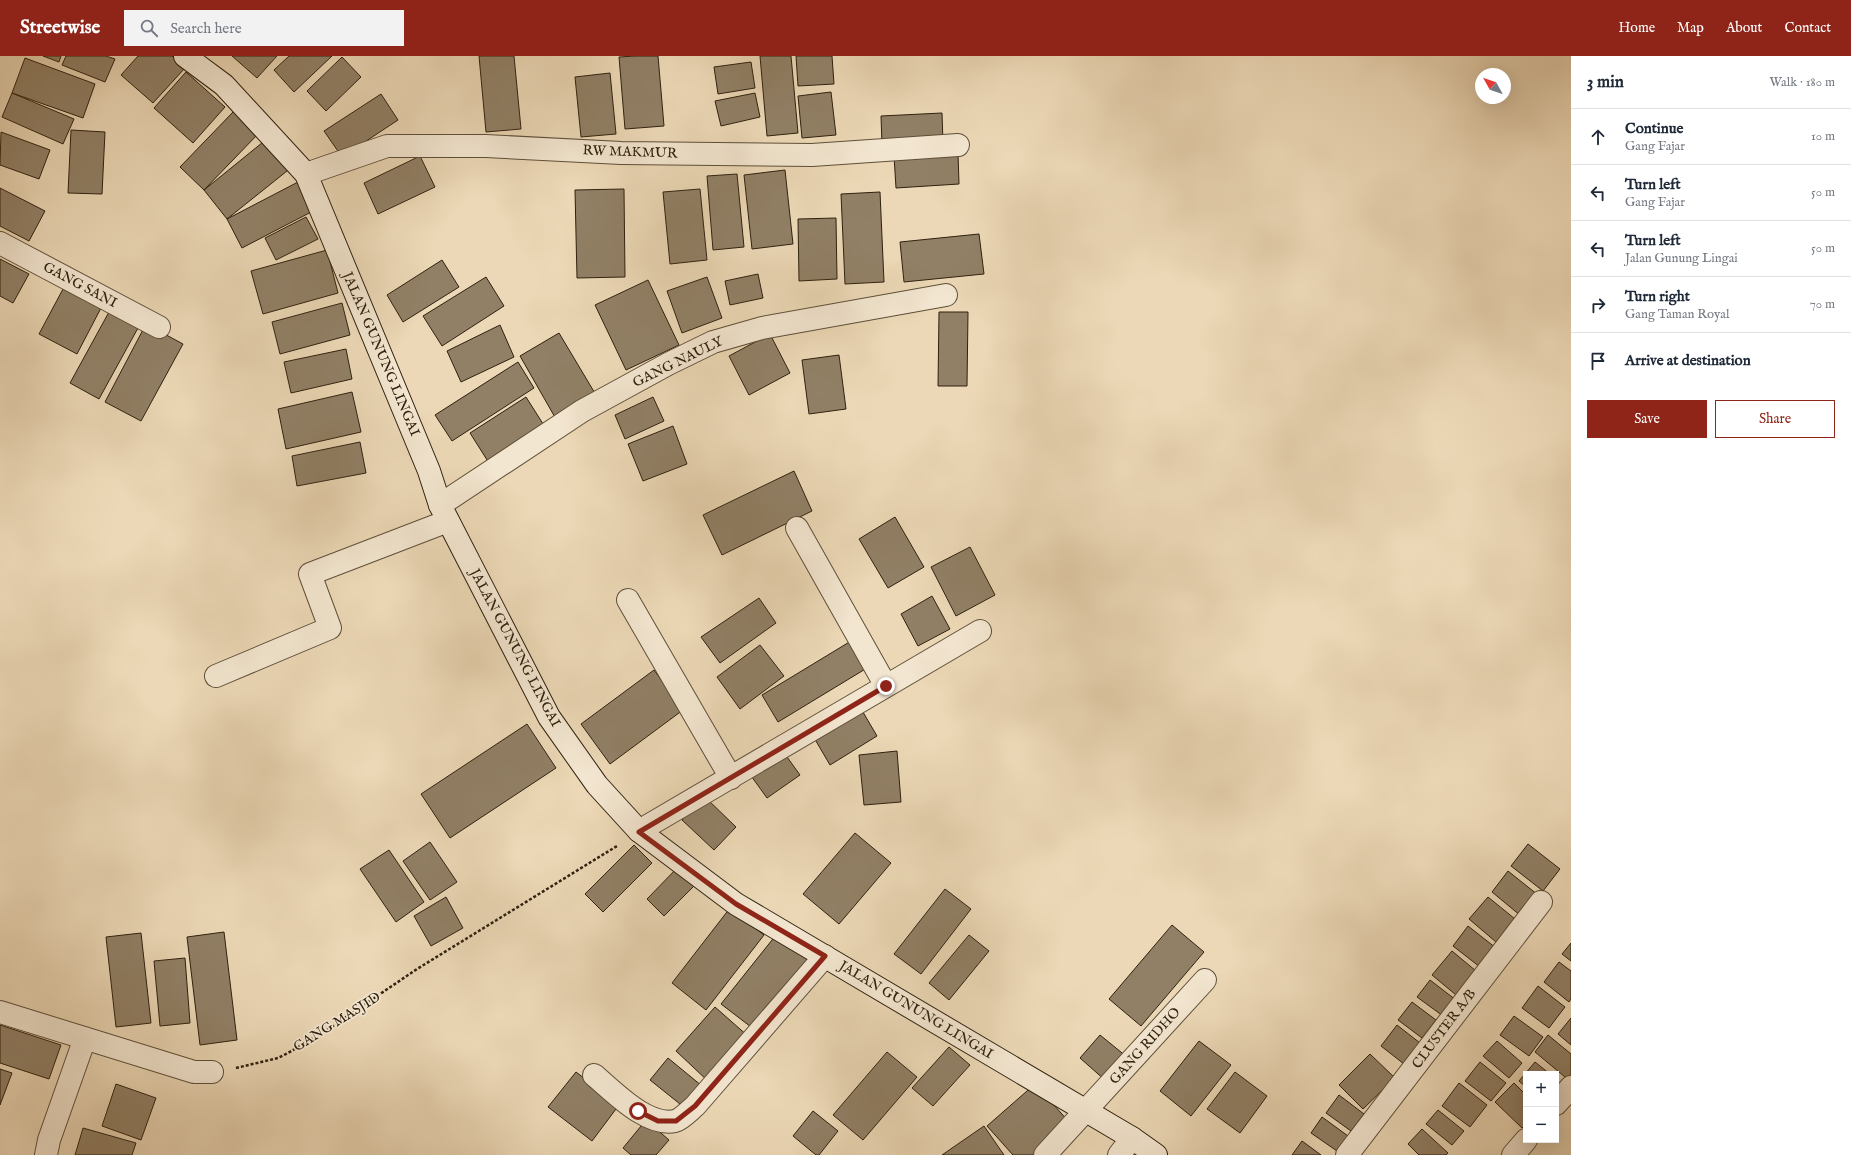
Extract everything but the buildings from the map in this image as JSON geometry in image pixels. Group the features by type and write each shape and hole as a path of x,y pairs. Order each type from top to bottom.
{"street":[{"name":"JALAN GUNUNG LINGAI","path":"185,56 224,85 306,174 429,471 444,513 549,718 597,785 639,832 736,904 1085,1111 1125,1147 1156,1155"},
{"name":"RW MAKMUR","path":"306,174 387,146 486,146 621,153 812,154 958,145"},
{"name":"GANG SANI","path":"0,243 159,327"},
{"name":"GANG NAULY","path":"216,676 330,628 310,574 444,513 582,411 668,364 714,342 762,328 946,296"},
{"path":"797,528 886,686"},
{"path":"628,600 731,778"},
{"path":"639,832 980,631"},
{"name":"CLUSTER A/B","path":"1347,1155 1541,902"},
{"path":"594,1075 638,1111 658,1121 676,1121 695,1106 825,956"},
{"name":"GANG RIDHO","path":"1045,1155 1205,980"},
{"path":"0,1012 194,1072 212,1072"},
{"path":"46,1155 49,1140 85,1038"},
{"path":"1559,1101 1571,1087"},
{"path":"1513,1155 1523,1143"}],"path":[{"name":"GANG MASJID","path":"212,1072 278,1058 327,1030 417,970 639,832"}],"route":[{"path":"638,1111 658,1121 676,1121 695,1106 825,956 736,904 639,832 886,686"}]}
